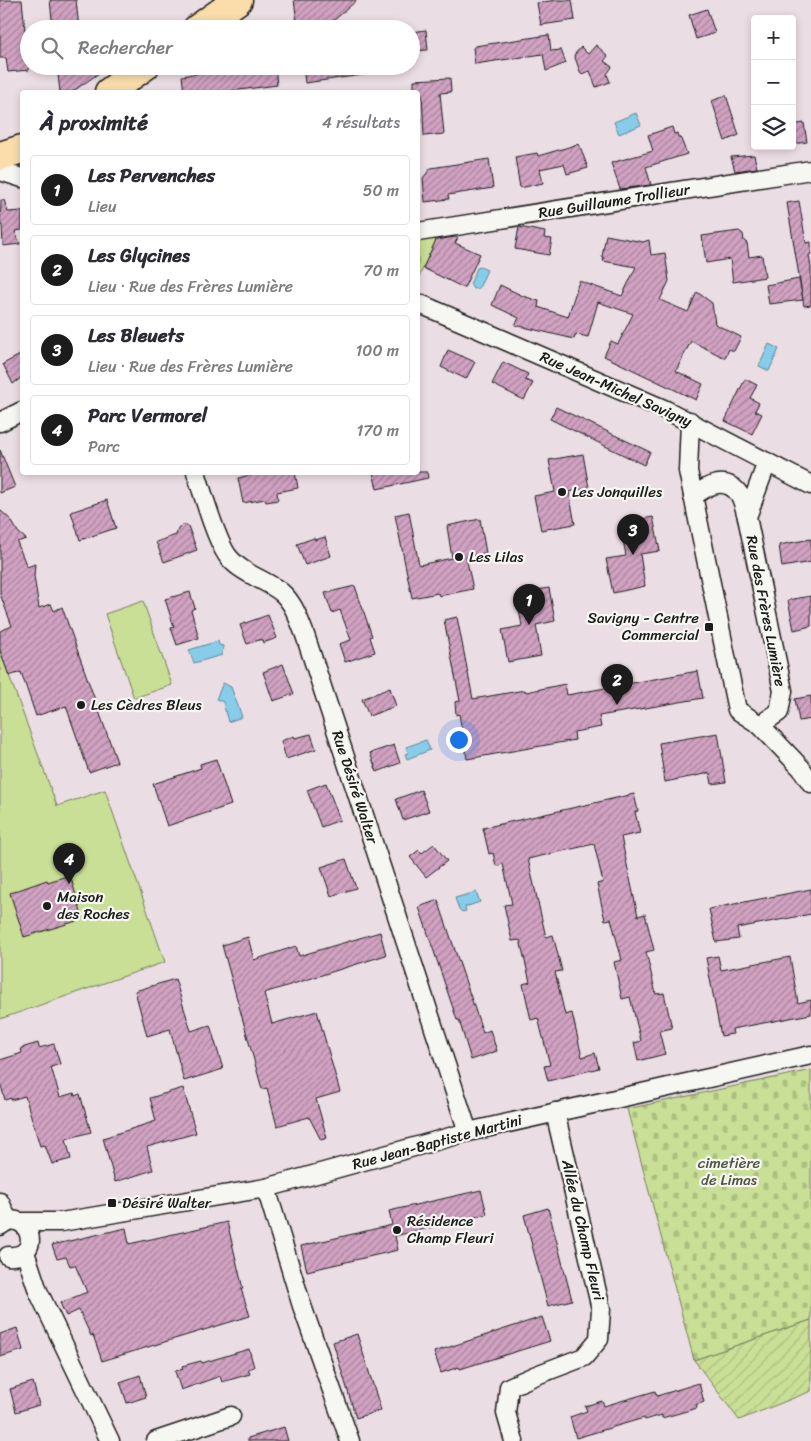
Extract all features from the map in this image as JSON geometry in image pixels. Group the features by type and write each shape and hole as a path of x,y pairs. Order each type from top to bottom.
{"main road":[{"path":"210,20 238,0"},
{"path":"112,90 133,75"}],"street":[{"path":"12,159 20,174"},
{"name":"Rue Guillaume Trollieur","path":"420,232 811,170"},
{"name":"Rue Jean-Michel Savigny","path":"420,304 690,421 811,485"},
{"path":"0,422 20,412"},
{"path":"690,421 688,471 737,710 760,725 801,768 811,783"},
{"name":"Rue des Frères Lumière","path":"747,517 767,462"},
{"name":"Rue Désiré Walter","path":"197,475 216,531 228,555 245,570 282,593 294,609 308,644 468,1132"},
{"name":"Rue des Frères Lumière","path":"693,497 706,486 717,484 731,486 740,495 747,517 783,691 779,712 760,725"},
{"name":"Rue Jean-Baptiste Martini","path":"9,1223 61,1222 266,1188 468,1132 811,1055"},
{"name":"Allée du Champ Fleuri","path":"514,1441 506,1413 509,1387 584,1357 599,1339 601,1309 556,1112"},
{"path":"266,1188 302,1306 350,1441"},
{"path":"0,1202 9,1223 28,1229 28,1246 38,1291 110,1441"},
{"name":"Rue Jean-Baptiste Martini","path":"4,1254 20,1256 28,1246 61,1222"},
{"path":"4,1254 38,1291"},
{"path":"156,1441 231,1416"}],"green space":[{"path":"438,236 420,275 420,240"},
{"path":"143,601 172,685 134,698 105,614"},
{"path":"0,651 57,806 105,790 165,962 0,1019"},
{"name":"cimetière de Limas","path":"811,1070 811,1320 694,1360 627,1109"},
{"path":"811,1320 811,1391 739,1420 694,1360"}],"water":[{"path":"636,113 641,125 619,134 614,122"},
{"path":"480,267 487,270 479,288 473,289 470,284 477,268"},
{"path":"769,344 779,349 769,371 759,366"},
{"path":"218,641 219,645 223,646 222,655 194,663 189,650"},
{"path":"223,683 231,687 242,717 228,722 223,702 216,699"},
{"path":"426,740 430,750 407,759 405,754 408,753 406,747"},
{"path":"476,892 480,902 465,907 466,911 462,912 455,898"}],"building":[{"path":"0,0 22,0 24,20 20,20 20,71 8,72 6,58 0,58"},
{"path":"50,0 76,0 78,20 52,20"},
{"path":"294,0 357,0 334,20 297,20"},
{"path":"572,0 575,20 541,25 537,3"},
{"path":"707,9 715,33 696,39 689,15"},
{"path":"426,30 428,50 420,50 420,31"},
{"path":"549,35 551,51 561,50 566,63 546,71 543,54 475,64 473,48 475,46"},
{"path":"596,45 608,56 604,61 612,67 607,74 610,82 596,87 590,71 581,74 574,55 581,47 588,54"},
{"path":"58,75 96,75 75,90 60,90"},
{"path":"276,75 277,85 239,90 184,90 182,76"},
{"path":"304,75 362,75 305,83"},
{"path":"450,78 451,92 440,93 444,134 424,136 422,94 420,94 420,90 414,90 414,80"},
{"path":"726,95 739,135 725,141 712,101"},
{"path":"804,123 807,142 796,143 796,124"},
{"path":"672,127 674,134 677,133 678,137 680,137 687,154 646,167 651,185 620,189 611,163 653,151 648,135"},
{"path":"579,144 588,168 567,174 564,164 540,169 543,183 520,188 515,157 537,153 538,156"},
{"path":"754,155 757,168 735,171 731,157"},
{"path":"489,159 493,188 448,195 449,199 425,202 423,178 431,168"},
{"path":"1,200 4,200 8,212 20,211 20,230 15,231 20,244 3,246 2,225 0,225"},
{"path":"799,201 806,243 811,242 811,254 809,255 811,305 804,306 787,203"},
{"path":"519,227 545,232 544,238 552,239 549,255 515,249"},
{"path":"739,231 743,234 744,241 747,243 749,257 762,255 765,277 733,282 730,259 706,263 702,236"},
{"path":"606,235 643,242 649,240 651,255 665,253 669,281 660,300 688,312 697,292 712,303 715,324 741,337 734,351 729,349 725,358 691,341 676,371 703,384 696,400 604,356 611,341 618,344 633,314 598,302 588,337 576,334 574,339 515,325 519,318 492,305 500,285 539,301 538,307 568,317 579,281 622,296 636,267 603,261"},
{"path":"458,238 455,243 480,254 464,288 423,268 436,240"},
{"path":"799,279 803,300 769,304 766,285"},
{"path":"448,350 475,362 466,379 441,367"},
{"path":"20,355 20,379 13,384 3,364"},
{"path":"503,362 528,374 525,380 533,383 524,400 492,384"},
{"path":"745,379 757,385 750,398 759,403 755,411 762,414 752,434 725,421"},
{"path":"556,407 650,452 644,465 550,419"},
{"path":"0,450 15,487 0,493"},
{"name":"Les Jonquilles","path":"583,454 589,488 569,492 575,524 541,530 534,496 555,492 549,460"},
{"path":"420,472 427,472 428,478 377,489 374,475 420,475"},
{"path":"250,475 296,475 298,488 277,492 278,500 266,502 265,499 243,503 238,478"},
{"path":"107,500 116,528 80,540 71,512"},
{"path":"0,510 11,520 18,532 26,539 17,542 27,567 35,564 34,576 39,608 51,604 54,611 62,607 117,762 89,772 66,706 36,716 21,672 9,676 0,650 0,631 12,626 0,594"},
{"path":"409,512 419,565 452,558 447,526 480,519 486,553 466,557 473,589 439,596 438,593 412,598 395,515"},
{"path":"653,517 660,551 640,554 645,586 613,593 606,559 626,556 620,523"},
{"path":"182,525 188,526 197,550 164,562 156,542 176,535"},
{"path":"325,537 331,556 305,565 297,544 314,538 315,540"},
{"path":"811,539 811,562 782,567 779,545"},
{"path":"355,586 372,636 370,637 375,652 345,662 339,644 351,640 340,610 332,613 325,593"},
{"path":"549,588 555,621 536,625 541,656 508,662 502,630 522,626 518,604 527,602 525,592"},
{"path":"190,592 195,608 191,610 199,638 177,645 171,628 174,627 165,599"},
{"path":"811,596 811,626 794,630 788,600"},
{"path":"268,615 277,638 263,643 262,639 247,644 240,625"},
{"path":"457,617 473,699 525,690 526,692 565,684 567,695 698,671 703,698 599,716 601,727 574,732 575,740 467,759 459,714 456,715 455,702 460,701 444,620"},
{"path":"283,664 294,694 273,701 263,672"},
{"path":"390,688 396,706 369,716 362,699"},
{"path":"811,696 811,719 799,721 795,699"},
{"path":"718,733 726,782 712,784 710,773 665,782 659,743"},
{"path":"311,734 316,749 286,759 281,741 294,736 295,738"},
{"path":"394,745 400,763 377,772 370,753"},
{"path":"216,759 231,805 167,826 153,784 201,768 200,764"},
{"path":"326,783 340,820 321,827 307,790"},
{"path":"421,790 429,811 403,820 396,799"},
{"path":"634,794 638,811 635,812 640,833 621,837 638,916 645,914 654,950 646,952 656,994 664,993 672,1028 659,1031 665,1054 638,1061 634,1043 641,1041 630,997 622,999 614,962 622,960 611,919 605,920 597,884 603,882 594,844 532,858 528,859 546,937 553,935 562,971 555,972 565,1015 572,1013 582,1057 595,1053 599,1068 548,1081 544,1066 550,1065 538,1018 531,1020 523,984 530,982 520,940 512,941 504,905 512,904 503,864 496,866 493,853 489,854 483,828"},
{"path":"434,844 447,861 426,877 410,857 419,850 422,853"},
{"path":"346,859 356,888 331,896 321,867"},
{"name":"Maison des Roches","path":"70,875 83,919 24,937 10,893 47,880 48,882"},
{"path":"811,889 811,914 737,928 739,939 716,942 709,909"},
{"path":"438,900 483,1033 490,1030 497,1051 471,1060 459,1020 457,1020 419,907"},
{"path":"380,932 386,955 264,993 272,1024 317,1011 340,1092 316,1099 327,1138 321,1140 309,1117 277,1126 267,1088 262,1089 222,945 248,937 254,960 296,946 299,956"},
{"path":"718,956 721,970 790,957 798,1003 811,1000 811,1014 732,1029 733,1034 721,1036 706,958"},
{"path":"175,979 191,1031 210,1025 223,1069 184,1081 170,1029 147,1036 135,991"},
{"path":"38,1043 39,1048 54,1044 60,1064 51,1067 60,1097 74,1093 75,1096 80,1094 91,1132 66,1139 71,1159 52,1164 45,1145 40,1146 25,1096 5,1100 0,1082 0,1060 22,1053 21,1048"},
{"path":"183,1088 196,1133 147,1147 153,1170 115,1182 103,1138 156,1121 150,1098"},
{"name":"Résidence Champ Fleuri","path":"481,1190 487,1214 395,1236 398,1250 307,1271 301,1246 392,1225 389,1211"},
{"name":"Résidence Champ Fleuri","path":"548,1208 572,1300 548,1306 524,1215"},
{"path":"227,1222 243,1289 241,1289 250,1316 102,1361 93,1335 91,1336 79,1310 66,1316 60,1303 87,1292 75,1265 70,1266 66,1257 57,1259 52,1245 126,1228 129,1244"},
{"path":"542,1317 550,1341 460,1369 459,1367 441,1373 434,1352"},
{"path":"17,1328 23,1350 0,1357 0,1334"},
{"path":"357,1334 381,1410 356,1418 333,1342"},
{"path":"249,1349 254,1367 248,1369 250,1374 222,1382 220,1376 181,1390 175,1371 183,1369 182,1366 201,1361 202,1363"},
{"path":"140,1375 146,1397 127,1403 120,1382"},
{"path":"33,1382 39,1405 16,1412 10,1389"},
{"path":"699,1383 704,1402 696,1405 697,1408 662,1418 662,1415 645,1420 644,1418 576,1438 570,1417 587,1411 585,1406 602,1401 604,1406 655,1391 657,1396"},
{"path":"284,1427 288,1441 248,1441 248,1438"}],"place":[{"name":"Les Jonquilles","path":"562,492"},
{"name":"Les Bleuets","path":"633,555"},
{"name":"Les Lilas","path":"459,557"},
{"name":"Les Pervenches","path":"529,625"},
{"name":"Savigny - Centre Commercial","path":"709,627"},
{"name":"Les Cèdres Bleus","path":"81,705"},
{"name":"Les Glycines","path":"617,705"},
{"name":"Parc Vermorel","path":"69,884"},
{"name":"Maison des Roches","path":"47,906"},
{"name":"Désiré Walter","path":"112,1203"},
{"name":"Résidence Champ Fleuri","path":"397,1230"}]}
